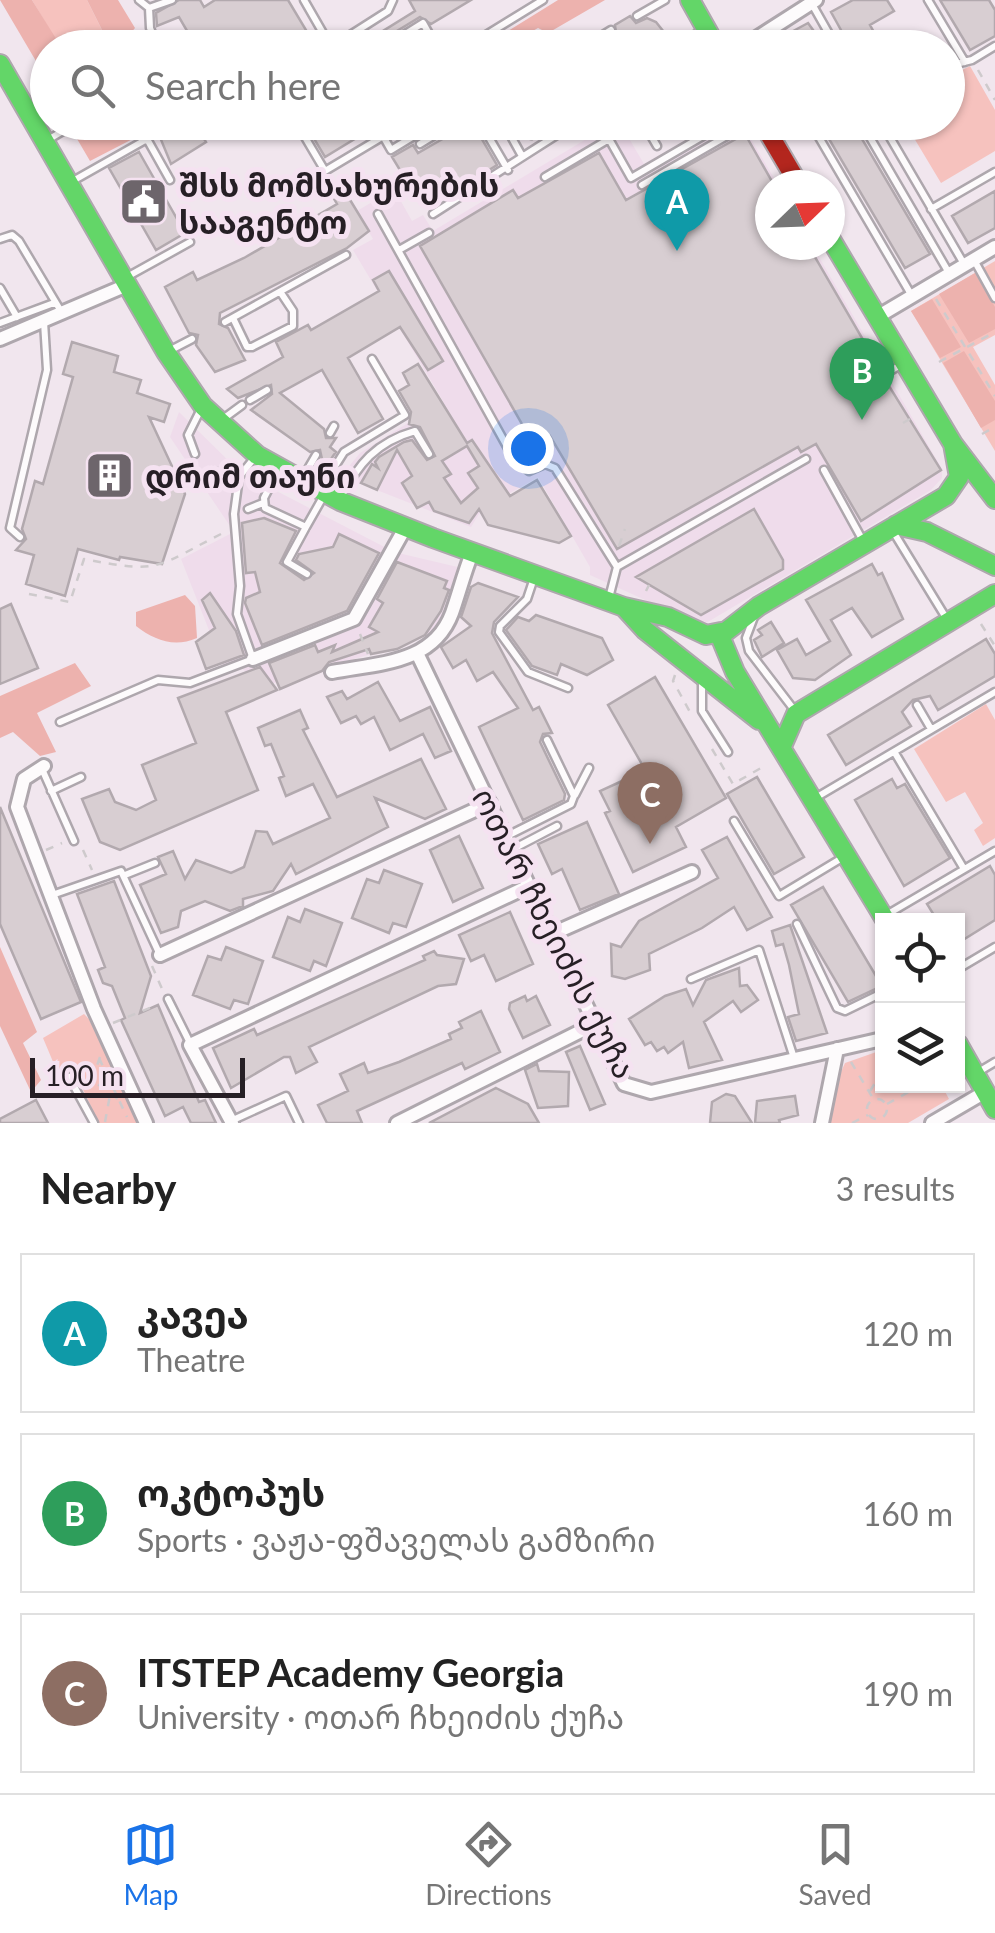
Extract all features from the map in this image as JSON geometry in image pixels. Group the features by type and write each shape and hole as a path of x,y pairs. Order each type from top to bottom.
{"main road":[{"path":"690,0 705,30"},
{"path":"0,64 30,116"},
{"path":"772,140 789,170"},
{"path":"45,142 166,352 202,406 257,455 328,495 406,528 616,603 668,617 709,636 722,632 954,488 959,476 952,444"},
{"path":"843,260 952,444 995,499"},
{"path":"894,526 927,532 995,566"},
{"path":"782,746 796,714 995,594"},
{"path":"616,603 754,714 782,746"},
{"path":"722,632 720,644 729,661 881,913"},
{"path":"965,1056 990,1100"}],"street":[{"path":"779,30 814,2"},
{"path":"876,317 995,247"},
{"path":"0,339 44,322 58,308 126,282"},
{"path":"253,659 354,618 406,528"},
{"path":"332,672 418,654 436,643 452,616 472,553"},
{"name":"ოთარ ჩხეიძის ქუჩა","path":"418,654 624,1084 652,1092 875,1041"},
{"path":"42,767 24,780 17,807 94,1009 146,1123"},
{"path":"160,955 490,804"},
{"path":"552,934 692,872"},
{"path":"232,1122 190,1044 529,886"},
{"path":"397,1123 595,1024"},
{"path":"822,1123 838,1049"},
{"path":"932,1123 990,1100"}],"lane":[{"path":"140,0 149,8 151,30"},
{"path":"149,8 172,0"},
{"path":"304,0 321,30"},
{"path":"358,30 388,12 393,0"},
{"path":"494,30 543,0"},
{"path":"637,16 665,0"},
{"path":"928,0 948,30"},
{"path":"814,2 828,30"},
{"path":"965,62 995,46"},
{"path":"965,56 968,61"},
{"path":"68,183 144,140"},
{"path":"147,140 170,180"},
{"path":"307,140 325,171 378,140"},
{"path":"385,140 391,150 407,140"},
{"path":"420,144 427,140"},
{"path":"490,140 508,170"},
{"path":"513,140 522,156"},
{"path":"433,214 508,170 548,140"},
{"path":"544,177 607,140"},
{"path":"610,140 631,178 695,140"},
{"path":"653,140 656,146"},
{"path":"642,184 719,140"},
{"path":"821,140 912,296"},
{"path":"872,140 950,274"},
{"path":"891,140 931,209 995,298"},
{"path":"931,209 995,172"},
{"path":"378,214 514,459 529,471 546,464 554,468 618,567 616,603"},
{"path":"399,250 429,233"},
{"path":"0,239 12,235 19,241 58,308 0,323"},
{"path":"126,282 190,242"},
{"path":"281,294 293,311 294,326 247,347 229,320 346,256"},
{"path":"0,288 18,317"},
{"path":"20,537 10,528 47,370 44,322"},
{"path":"166,352 192,339"},
{"path":"328,495 344,452 405,414 372,359"},
{"path":"883,376 904,364"},
{"path":"218,423 268,390"},
{"path":"195,454 188,434 202,406"},
{"path":"307,574 288,562 328,495 362,458 398,436 415,431 429,454"},
{"path":"60,722 158,680 190,684 253,659 237,614 240,586 236,528 239,477 257,455"},
{"path":"301,480 316,455"},
{"path":"618,567 806,459"},
{"path":"248,509 263,502 280,468"},
{"path":"824,470 864,544"},
{"path":"211,471 239,477"},
{"path":"263,502 266,508 306,527"},
{"path":"894,526 948,621"},
{"path":"535,574 527,599 500,626 499,632 528,672 568,688"},
{"path":"759,606 746,644 796,714"},
{"path":"701,672 702,710 728,752"},
{"path":"814,799 995,692"},
{"path":"917,706 931,729"},
{"path":"547,740 574,796"},
{"path":"895,753 964,869"},
{"path":"42,767 75,839"},
{"path":"508,843 566,808 590,768"},
{"path":"51,791 81,777"},
{"path":"734,820 779,896 848,856"},
{"path":"508,843 558,826"},
{"path":"894,913 995,851"},
{"path":"125,875 154,863"},
{"path":"52,895 116,870 125,875 160,955"},
{"path":"797,924 837,1008 845,1011 875,996"},
{"path":"965,965 995,947"},
{"path":"691,979 759,950 794,1059"},
{"path":"168,999 190,1044"},
{"path":"975,1074 995,1062"},
{"path":"69,1077 94,1123"},
{"path":"232,1122 286,1096 300,1123"}],"path":[{"path":"968,61 995,100"},
{"path":"933,294 993,391"},
{"path":"939,362 995,332"},
{"path":"904,423 910,420"},
{"path":"982,434 995,427"},
{"path":"29,594 70,602 84,559 137,570 163,566 236,528"},
{"path":"618,550 624,529"},
{"path":"646,591 649,584"},
{"path":"354,618 372,664"},
{"path":"978,618 995,646"},
{"path":"35,854 75,839 93,873"},
{"path":"85,843 88,849"},
{"path":"110,1024 166,1000 150,960 160,955"},
{"path":"98,1047 130,1122"},
{"path":"100,1058 92,1080 118,1099"},
{"path":"852,1062 874,1100 886,1105"},
{"path":"869,1093 875,1083"},
{"path":"882,1117 886,1105 905,1093"},
{"path":"104,1123 110,1095"},
{"path":"869,1114 868,1106 874,1100"},
{"path":"852,1123 869,1114 882,1117 886,1123"}],"shaded area":[{"path":"0,0 32,0 51,30 30,30 30,51"},
{"path":"32,0 87,0 102,30 50,30"},
{"path":"87,0 118,0 135,28 102,30"},
{"path":"558,0 605,0 553,30 509,30"},
{"path":"970,66 995,110 995,151 941,183 915,140 965,140 965,68"},
{"path":"78,140 131,140 90,161"},
{"path":"585,140 630,140 644,164 686,140 752,140 769,170 755,170 755,260 821,260 942,469 942,478 931,490 706,623 685,618 590,575 590,567 538,477 482,509 471,527 341,476 360,453 443,401 353,250 373,239 357,211 394,189 412,221 423,215 433,231"},
{"path":"995,261 995,335 973,347 995,385 995,451 911,311"},
{"path":"975,273 995,307 995,329 969,343 939,294"},
{"path":"932,299 961,347 940,358 911,311"},
{"path":"964,351 995,401 995,420 981,428 943,363"},
{"path":"179,412 240,472 394,552 466,569 449,613 428,634 411,642 274,683 260,682 240,667 225,671 181,559 230,534 230,526 170,437"},
{"path":"185,595 195,606 197,638 165,641 136,626 136,612"},
{"path":"75,663 91,686 37,713 56,752 40,756 13,732 0,738 0,696"},
{"path":"986,704 995,720 995,838 983,846 974,830 983,823 965,792 946,802 914,749"},
{"path":"0,947 37,1032 23,1043 41,1080 31,1092 0,1026"},
{"path":"84,1014 138,1123 99,1123 74,1071 59,1076 43,1038"},
{"path":"875,1052 875,1093 946,1093 949,1099 908,1123 827,1123 831,1094 845,1063"}],"building":[{"path":"179,0 200,0 204,7 215,0 288,0 306,30 187,30 179,17 157,26 156,13"},
{"path":"409,0 471,0 431,24 420,17 399,30 385,30 415,11"},
{"path":"853,0 887,0 894,11 870,25 873,30 841,30 831,12"},
{"path":"940,0 989,0 995,10 995,36 970,50 965,30 958,30"},
{"path":"630,16 636,23 647,18 662,30 616,30 615,25"},
{"path":"808,23 813,30 795,30"},
{"path":"161,140 205,140 206,142 171,164"},
{"path":"315,140 353,140 325,157"},
{"path":"441,140 482,140 497,165 449,195 445,188 420,203 392,157 413,145 418,153"},
{"path":"734,140 748,140 765,170 755,170 755,260 817,260 880,369 878,379 886,381 941,470 861,521 816,444 801,452 798,447 617,549 550,436 534,445 420,246 513,190 518,198 599,153 626,200"},
{"path":"830,140 863,140 930,254 905,268"},
{"path":"139,152 185,233 156,250 109,168"},
{"path":"344,190 369,231 347,248 220,313 219,324 228,328 245,360 215,372 196,345 198,335 189,333 165,287 193,272 197,280 244,258 337,204 333,197"},
{"path":"995,191 995,228 968,243 952,216"},
{"path":"389,271 443,361 428,370 400,327 348,358 383,419 358,433 322,370 280,393 324,429 326,438 336,438 330,447 336,452 330,461 322,459 320,450 310,452 251,410 272,394 271,385 238,398 227,389 283,357 276,342 308,325 311,330 379,291 373,280"},
{"name":"დრიმ თაუნი","path":"72,342 118,356 114,372 141,380 137,393 170,404 164,422 149,417 185,494 162,564 120,557 119,560 78,549 65,596 26,584 34,555 16,550 26,539 22,529 35,481 43,484 73,377 63,374"},
{"path":"418,364 467,443 472,440 510,496 537,480 571,536 559,543 488,525 479,509 469,523 434,511 429,502 417,508 402,483 412,476 397,450 377,490 361,483 372,464 378,468 375,462 379,457 404,442 412,440 427,460 435,456 420,427 409,424 411,412 399,391 409,385 403,373","holes":["467,446 479,466 468,473 478,488 461,503 444,478 451,474 442,461"]},
{"path":"754,509 783,560 783,569 701,615 636,577"},
{"path":"264,518 296,531 280,563 304,580 314,573 296,560 299,554 333,547 339,534 379,553 347,611 262,645 245,603 246,598 260,592 255,572 246,573 242,523"},
{"path":"397,562 447,581 444,588 449,590 441,611 425,635 397,649 371,654 369,649 329,662 322,671 280,689 269,663 315,645 318,652 335,645 332,652 378,632 369,627 383,603 377,599"},
{"path":"872,564 878,575 882,573 903,619 872,637 852,608 831,620 851,655 815,680 793,678 777,650 797,639 806,655 830,641 806,600"},
{"path":"478,583 518,597 494,622 492,633 533,710 539,707 552,733 543,734 540,742 565,794 564,800 523,820 479,727 518,708 493,672 477,681 466,660 453,668 441,647 471,626 461,617 471,587"},
{"path":"210,593 236,631 244,655 206,669 196,642 215,628 202,600"},
{"path":"11,604 38,668 0,684 0,609"},
{"path":"536,615 602,638 613,660 587,675 561,664 557,675 532,666 506,630 518,617 529,621"},
{"path":"771,622 784,643 762,657 754,640 762,635 758,630"},
{"path":"986,639 995,654 995,676 938,710 930,696 913,700 902,712 911,726 846,765 828,735"},
{"path":"260,667 277,690 226,712 258,790 120,850 100,842 82,799 109,789 115,802 136,810 156,800 142,765 196,743 178,698"},
{"path":"655,677 726,798 676,827 686,847 633,872 605,813 610,811 600,791 622,781 633,806 659,794 608,705"},
{"path":"378,682 400,721 430,707 451,751 435,758 423,734 390,750 374,717 361,724 356,716 341,723 327,697 342,691 347,699"},
{"path":"300,710 308,728 303,730 337,797 421,759 446,809 425,819 375,798 388,827 296,874 291,864 273,891 243,899 243,906 230,911 205,901 181,911 178,927 161,933 140,885 166,874 158,857 173,851 185,879 196,860 231,873 244,867 256,831 267,832 273,844 330,818 313,784 286,796 279,778 284,776 271,744 265,746 258,728"},
{"path":"757,777 804,857 774,874 727,794"},
{"path":"892,779 897,788 905,784 950,858 904,886 855,800"},
{"path":"0,807 81,1002 41,1019 0,924"},
{"path":"587,822 619,894 580,910 562,869 552,874 538,844"},
{"path":"459,836 483,888 453,902 430,850"},
{"path":"727,837 772,917 747,930 734,907 649,954 650,970 625,979 612,976 611,944 621,947 639,921 718,878 702,850"},
{"path":"990,866 995,875 995,920 965,939 965,913 933,913 927,904"},
{"path":"384,870 422,884 406,927 393,923 389,933 352,918 367,879 379,883"},
{"path":"114,881 151,976 140,1013 158,1005 199,1102 205,1100 216,1123 191,1123 183,1107 165,1116 121,1020 125,1018 112,986 103,983 98,970 105,967 77,894"},
{"path":"823,887 875,974 875,989 848,1002 791,905"},
{"path":"305,909 342,923 326,966 314,961 310,971 273,957 288,917 300,922"},
{"path":"510,912 533,964 496,981 484,955 471,961 459,935"},
{"path":"790,925 827,1033 796,1041 788,1017 799,1014 789,965 783,944 776,946 772,931"},
{"path":"226,947 263,961 248,1004 234,1000 230,1009 193,995 208,956 221,960"},
{"path":"434,951 437,955 464,959 456,984 438,986 309,1047 317,1062 296,1073 290,1057 284,1057 231,1088 213,1048 254,1029 257,1035 425,960 423,956"},
{"path":"739,968 740,986 747,985 758,1000 741,1012 733,1001 704,1022 722,1060 689,1068 683,1042 668,1053 664,1047 657,1051 651,1042 645,1045 629,1019 665,996 686,989 693,1005 706,980"},
{"path":"525,996 527,1001 536,996 550,1025 523,1038 509,1009 510,1003"},
{"path":"481,1011 500,1052 465,1069 462,1063 357,1111 362,1123 327,1123 318,1105 348,1091 340,1074 364,1063 368,1073 451,1039 449,1034 462,1028 459,1022"},
{"path":"580,1046 605,1104 590,1110 566,1052"},
{"path":"537,1064 539,1071 569,1072 568,1106 538,1108 525,1070"},
{"path":"496,1088 528,1104 539,1123 429,1123"},
{"path":"726,1094 735,1096 752,1123 710,1123 712,1102"},
{"path":"795,1096 798,1115 779,1120 780,1123 755,1123 757,1101"},
{"path":"36,1100 48,1123 0,1123 0,1119"}],"traffic: fast":[{"path":"690,0 707,30"},
{"path":"0,64 30,116"},
{"path":"44,140 166,352 203,406 257,455 340,501 433,538 624,607 668,617 706,635 721,632"},
{"path":"843,260 953,444 995,499"},
{"path":"881,913 735,672 720,636 759,606 946,496 959,477 953,444"},
{"path":"896,525 927,532 995,566"},
{"path":"782,746 796,714 995,594"},
{"path":"624,607 645,630 759,720"},
{"path":"965,1056 995,1109"}],"traffic: jam":[{"path":"773,140 790,170"}],"place":[{"name":"შსს მომსახურების სააგენტო","path":"144,202"},
{"name":"კავეა","path":"677,251"},
{"name":"ოკტოპუს","path":"862,420"},
{"name":"დრიმ თაუნი","path":"110,475"},
{"name":"ITSTEP Academy Georgia","path":"650,844"}]}
